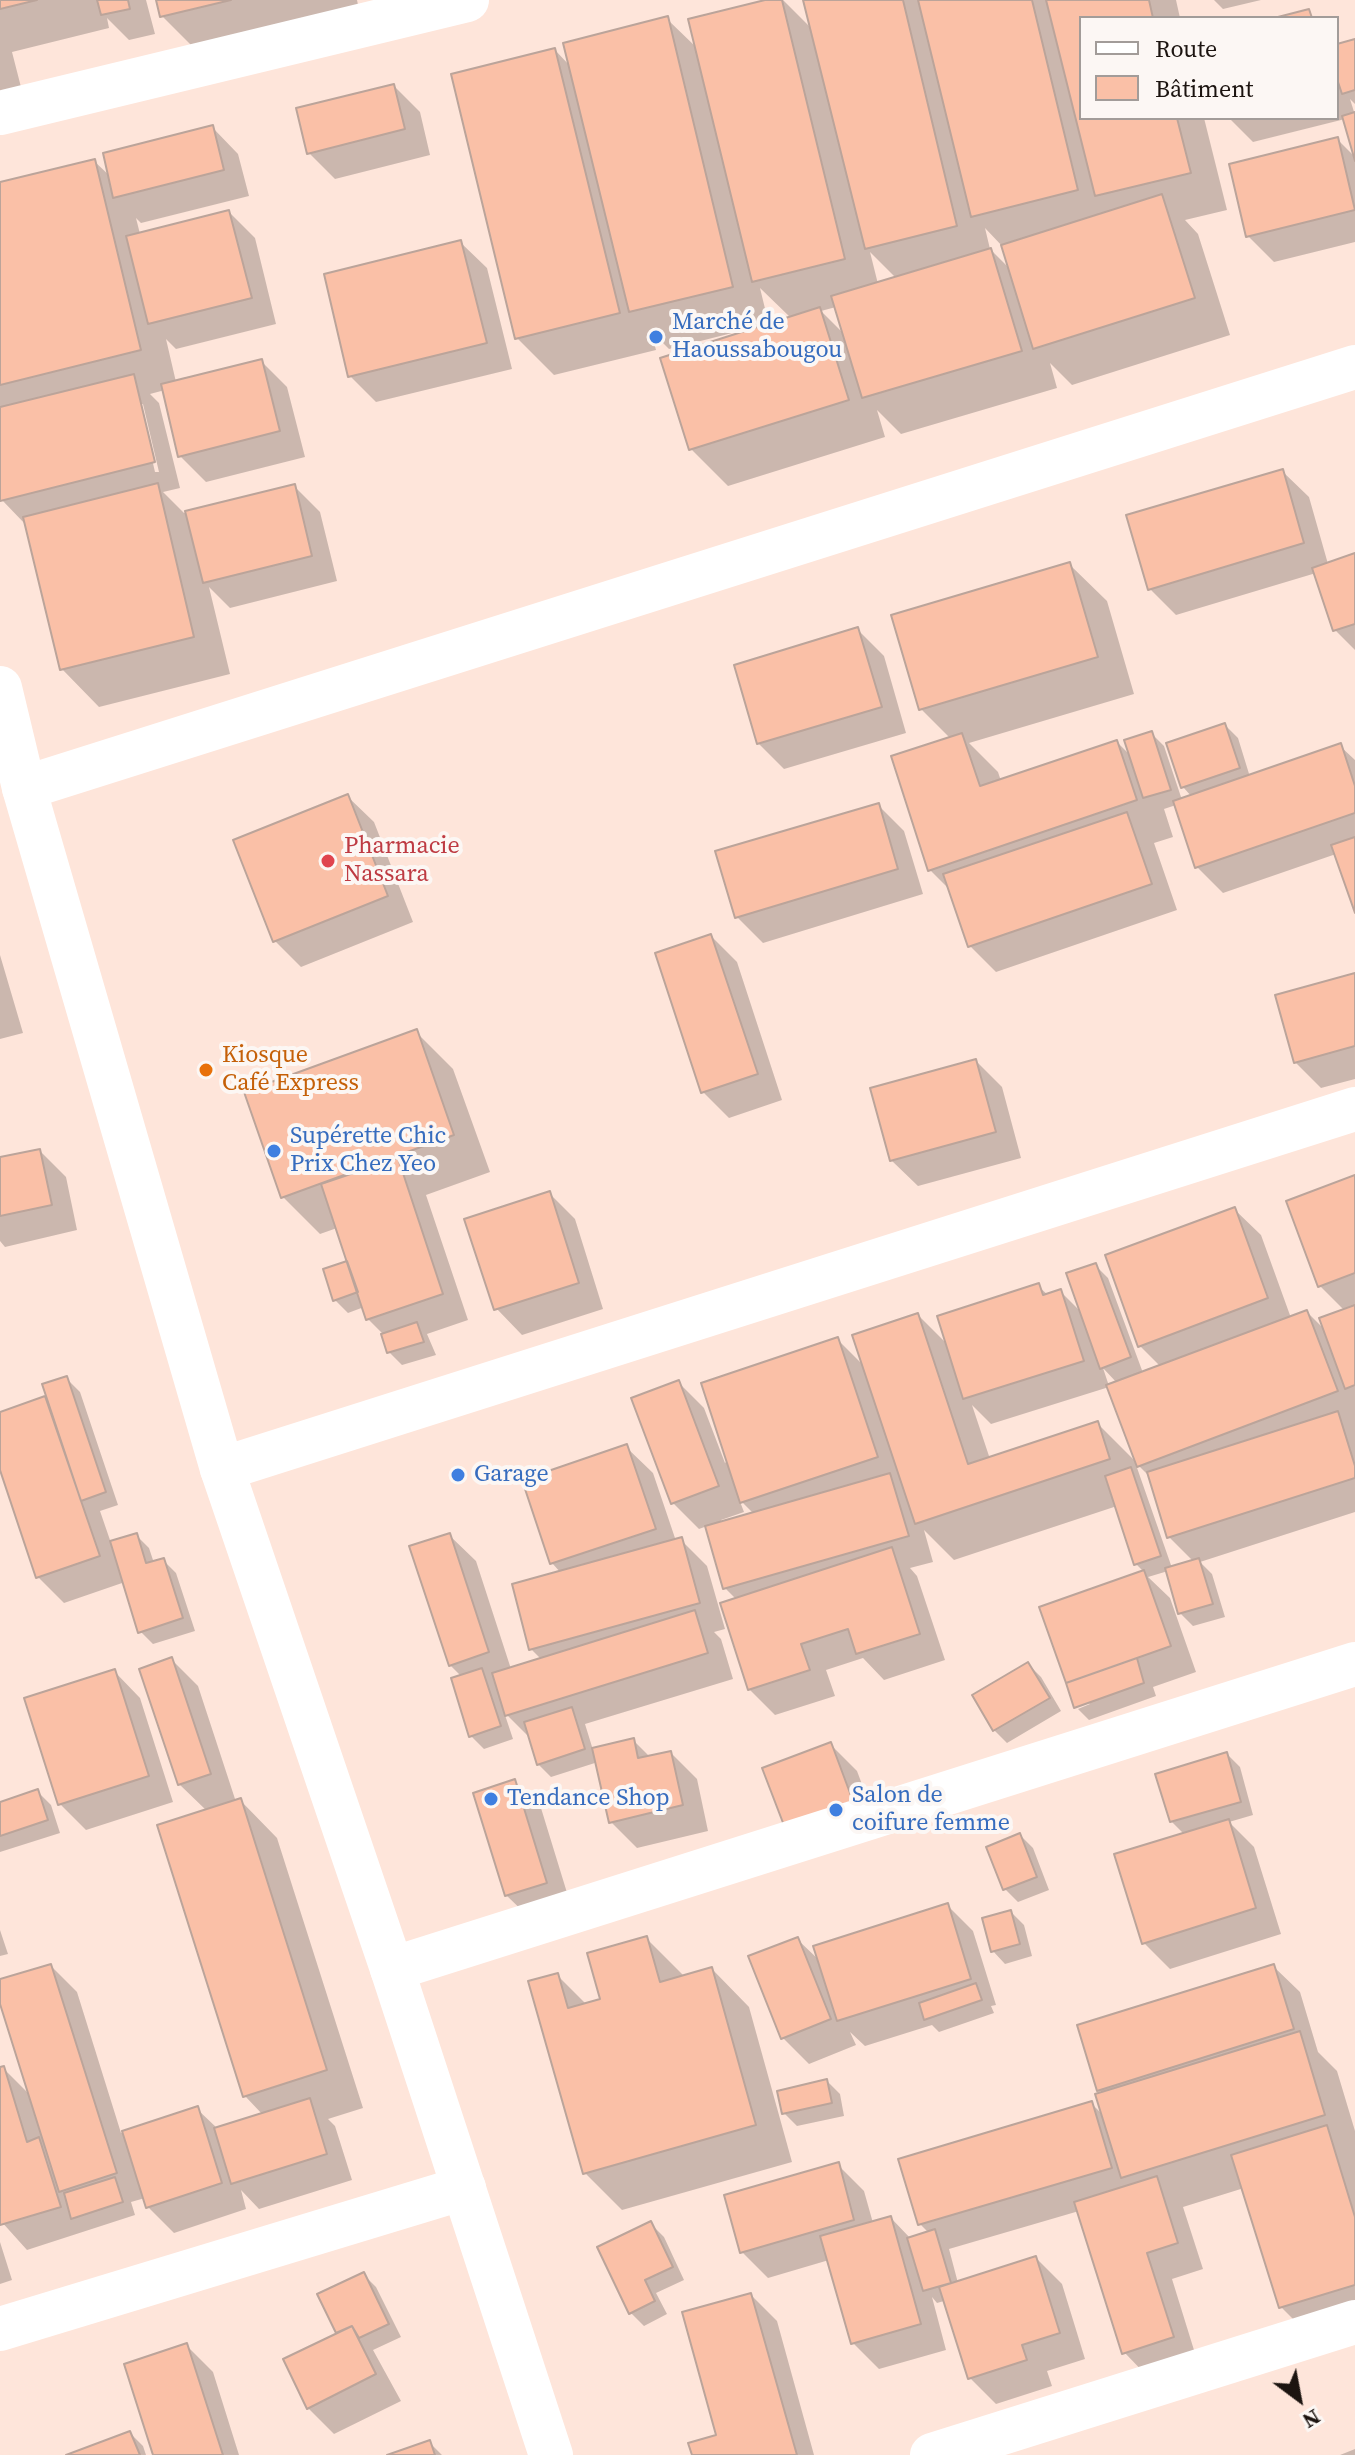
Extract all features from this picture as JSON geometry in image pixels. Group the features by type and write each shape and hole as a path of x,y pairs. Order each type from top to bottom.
{"street":[{"path":"0,113 467,0"},
{"path":"12,792 1355,367"},
{"path":"0,688 12,792 222,1469 392,1969 551,2455"},
{"path":"222,1469 1355,1109"},
{"path":"392,1969 1355,1664"},
{"path":"0,2329 464,2188"},
{"path":"932,2455 1355,2322"}],"building":[{"path":"0,0 37,0 0,9"},
{"path":"97,0 128,0 130,9 101,15"},
{"path":"156,0 231,0 160,17"},
{"path":"765,0 782,0 845,259 752,282 688,19"},
{"path":"803,0 903,0 957,226 865,249"},
{"path":"918,0 1032,0 1078,190 971,217"},
{"path":"1046,0 1149,0 1153,16 1079,16 1079,120 1178,120 1191,173 1095,196"},
{"path":"1309,9 1311,16 1282,16"},
{"path":"668,16 733,287 629,312 563,43"},
{"path":"1355,39 1355,90 1342,94 1339,85 1339,43"},
{"path":"555,48 620,313 515,339 451,74"},
{"path":"394,84 405,129 307,154 296,108"},
{"path":"1355,112 1355,161 1342,116"},
{"path":"213,125 224,170 113,198 103,153"},
{"path":"1338,137 1355,210 1246,237 1229,164"},
{"path":"95,159 141,350 0,385 0,182"},
{"path":"1162,194 1195,298 1033,349 1001,245"},
{"path":"229,210 252,298 148,324 126,236"},
{"path":"461,240 487,343 348,377 324,274"},
{"path":"991,248 1022,351 862,398 831,296"},
{"path":"820,307 849,400 689,450 660,358"},
{"path":"262,359 280,431 178,457 161,384"},
{"path":"134,374 155,462 0,501 0,407"},
{"path":"1283,469 1304,543 1148,590 1126,515"},
{"path":"158,483 194,637 60,670 23,517"},
{"path":"295,484 312,556 203,583 185,511"},
{"path":"1355,553 1355,624 1333,631 1312,568"},
{"path":"1070,562 1098,657 919,710 891,615"},
{"path":"858,627 882,707 757,744 734,665"},
{"path":"1225,723 1240,768 1181,788 1166,743"},
{"path":"1152,731 1171,790 1143,798 1124,740"},
{"path":"962,733 980,786 1117,740 1137,800 928,871 891,756"},
{"path":"1341,743 1355,786 1355,813 1195,868 1173,801"},
{"path":"348,794 388,896 273,942 233,840"},
{"path":"879,803 898,869 735,918 715,851"},
{"path":"1127,812 1152,884 968,947 943,874"},
{"path":"1355,837 1355,913 1331,845"},
{"path":"711,934 758,1074 701,1093 655,953"},
{"path":"1355,973 1355,1046 1294,1063 1275,995"},
{"path":"417,1029 454,1135 281,1198 244,1092"},
{"path":"976,1059 996,1132 890,1161 870,1088"},
{"path":"40,1149 52,1205 0,1216 0,1157"},
{"path":"398,1158 443,1294 366,1320 321,1184"},
{"path":"1355,1175 1355,1273 1318,1287 1286,1201"},
{"path":"550,1191 579,1283 494,1310 464,1219"},
{"path":"1235,1207 1268,1298 1138,1347 1105,1255"},
{"path":"347,1261 358,1292 333,1301 323,1269"},
{"path":"1096,1263 1131,1357 1100,1369 1066,1273"},
{"path":"1039,1283 1043,1295 1061,1289 1084,1361 963,1399 937,1316"},
{"path":"1355,1305 1355,1385 1345,1389 1319,1318"},
{"path":"1307,1310 1338,1391 1137,1467 1106,1385"},
{"path":"918,1313 968,1464 1098,1421 1110,1459 915,1524 852,1335"},
{"path":"417,1322 424,1342 387,1353 381,1334"},
{"path":"838,1337 878,1457 740,1503 701,1383"},
{"path":"67,1376 106,1492 81,1501 42,1384"},
{"path":"679,1380 719,1486 671,1504 631,1398"},
{"path":"45,1396 100,1556 36,1578 0,1470 0,1412"},
{"path":"1338,1411 1355,1466 1355,1478 1167,1538 1147,1472"},
{"path":"627,1444 656,1529 550,1564 522,1480"},
{"path":"1131,1467 1161,1556 1134,1565 1105,1476"},
{"path":"890,1473 909,1536 723,1589 705,1526"},
{"path":"137,1533 146,1563 164,1558 183,1618 138,1633 110,1541"},
{"path":"450,1533 489,1652 449,1666 409,1546"},
{"path":"682,1537 700,1603 529,1650 512,1584"},
{"path":"892,1547 920,1634 856,1654 848,1629 801,1644 810,1670 748,1690 720,1603"},
{"path":"1199,1558 1213,1604 1178,1614 1165,1568"},
{"path":"1144,1570 1171,1646 1066,1683 1039,1607"},
{"path":"695,1610 708,1653 505,1716 492,1673"},
{"path":"172,1657 211,1774 178,1785 139,1669"},
{"path":"1137,1658 1144,1683 1074,1708 1066,1683"},
{"path":"1028,1662 1050,1698 993,1731 972,1695"},
{"path":"482,1668 501,1726 469,1737 451,1678"},
{"path":"115,1669 149,1776 58,1805 24,1698"},
{"path":"572,1707 585,1749 537,1765 524,1722"},
{"path":"634,1738 638,1758 671,1751 683,1805 609,1823 592,1748"},
{"path":"831,1742 853,1801 785,1828 762,1768"},
{"path":"1227,1752 1241,1802 1170,1822 1155,1774"},
{"path":"515,1779 547,1883 505,1896 473,1793"},
{"path":"38,1789 48,1820 0,1836 0,1802"},
{"path":"241,1798 327,2070 243,2097 157,1825"},
{"path":"1229,1819 1256,1908 1142,1944 1114,1854"},
{"path":"1020,1833 1037,1877 1003,1890 986,1847"},
{"path":"948,1903 971,1979 837,2021 813,1946"},
{"path":"1011,1910 1020,1944 991,1952 982,1918"},
{"path":"647,1936 660,1982 712,1967 756,2125 583,2174 528,1981 558,1973 568,2008 600,1999 587,1953"},
{"path":"798,1937 831,2019 781,2039 748,1956"},
{"path":"51,1964 117,2173 59,2192 0,2004 0,1979"},
{"path":"1274,1964 1294,2029 1097,2091 1077,2025"},
{"path":"976,1983 982,2000 924,2020 919,2003"},
{"path":"1300,2031 1325,2115 1121,2178 1095,2094"},
{"path":"4,2066 27,2142 39,2137 61,2207 0,2225 0,2067"},
{"path":"827,2079 832,2103 782,2114 777,2091"},
{"path":"310,2098 327,2154 231,2184 214,2128"},
{"path":"1092,2101 1112,2168 918,2225 898,2159"},
{"path":"198,2106 222,2183 146,2208 122,2131"},
{"path":"1327,2125 1355,2217 1355,2285 1279,2308 1231,2155"},
{"path":"839,2162 854,2220 740,2253 724,2195"},
{"path":"1157,2176 1178,2243 1147,2253 1174,2337 1122,2354 1074,2202"},
{"path":"115,2177 123,2202 71,2219 64,2193"},
{"path":"891,2216 921,2324 851,2344 820,2236"},
{"path":"651,2221 673,2267 645,2280 655,2301 629,2314 597,2247"},
{"path":"935,2229 951,2283 923,2291 907,2238"},
{"path":"1036,2256 1060,2333 1022,2345 1027,2360 968,2379 939,2287"},
{"path":"364,2272 389,2324 359,2338 352,2326 336,2333 317,2294"},
{"path":"751,2293 797,2455 692,2455 688,2443 716,2435 682,2312"},
{"path":"352,2326 376,2374 307,2409 283,2359"},
{"path":"187,2343 223,2455 153,2455 124,2364"},
{"path":"130,2431 140,2455 66,2455"},
{"path":"430,2440 435,2455 387,2455"}],"place":[{"name":"Marché de Haoussabougou","path":"656,337"},
{"name":"Pharmacie Nassara","path":"328,861"},
{"name":"Kiosque Café Express","path":"206,1070"},
{"name":"Supérette Chic Prix Chez Yeo","path":"274,1151"},
{"name":"Garage","path":"458,1475"},
{"name":"Tendance Shop","path":"491,1799"},
{"name":"Salon de coifure femme","path":"836,1810"}]}
